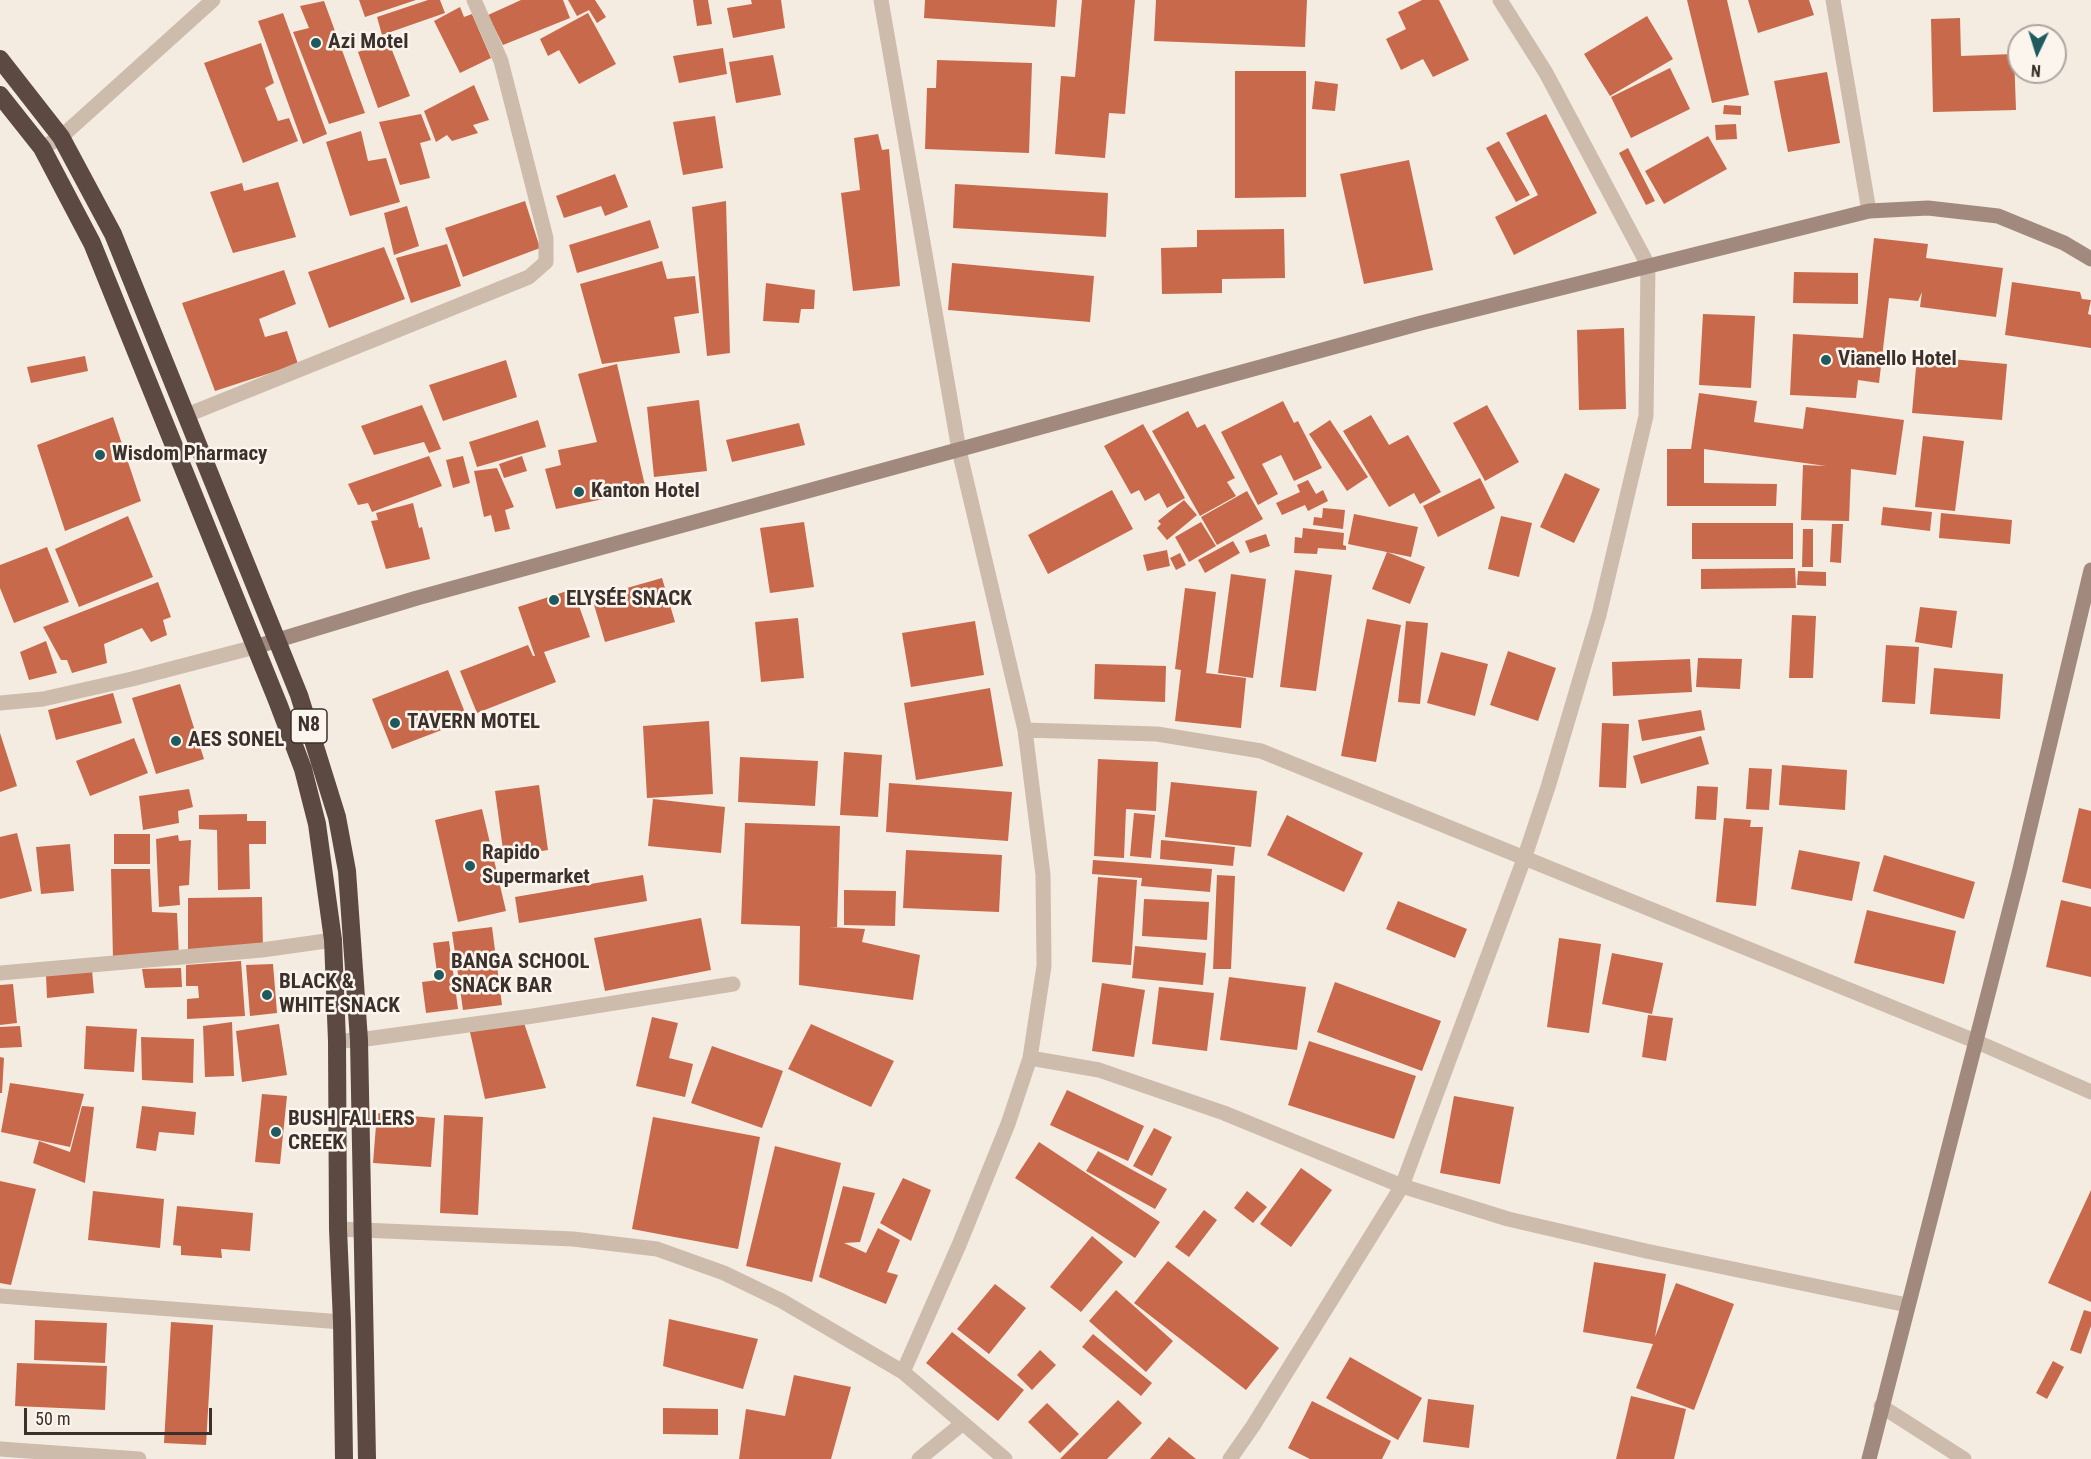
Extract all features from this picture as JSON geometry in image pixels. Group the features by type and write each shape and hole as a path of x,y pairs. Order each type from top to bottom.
{"highway":[{"name":"N8","path":"0,58 61,136 112,234 278,640 299,695 337,817 347,871 359,1040 367,1459"},
{"name":"N8","path":"0,95 42,148 92,243 303,769 317,824 333,940 337,1041 338,1229 344,1459"}],"street":[{"path":"42,148 61,136 213,0"},
{"path":"187,415 529,277 546,262 546,238 501,61 474,0"},
{"path":"882,0 959,450 1025,730 1043,875 1044,966 1030,1058 1008,1124 986,1179 903,1372"},
{"path":"1230,1459 1253,1426 1402,1186 1524,859 1548,787 1599,615 1646,416 1648,265 1546,73 1500,0"},
{"path":"1833,0 1869,211"},
{"path":"0,703 43,699 132,679 278,640 417,598 1421,323 1869,211 1928,208 1998,216 2064,243 2091,259"},
{"path":"1869,1459 2019,873 2091,570"},
{"path":"1025,730 1157,734 1261,751 1975,1041 2091,1092"},
{"path":"0,973 262,950 333,940"},
{"path":"337,1041 533,1016 732,984"},
{"path":"1030,1058 1099,1070 1224,1113 1402,1186 1519,1222 1907,1305"},
{"path":"338,1229 573,1239 657,1250 724,1273 782,1301 903,1372 1005,1459"},
{"path":"0,1296 342,1322"},
{"path":"1881,1406 1964,1459"},
{"path":"919,1459 963,1423"},
{"path":"0,1449 139,1459"}],"building":[{"path":"359,0 416,0 365,17"},
{"path":"428,0 440,0 445,13 382,35 377,17"},
{"path":"521,0 563,0 570,18 503,45 488,15"},
{"path":"568,0 595,0 606,17 597,23 589,10 577,16"},
{"path":"693,0 708,0 712,24 697,26"},
{"path":"751,0 781,0 785,28 733,38 727,8 752,4"},
{"path":"925,0 1057,0 1055,27 924,18"},
{"path":"1082,0 1135,0 1125,114 1109,113 1105,158 1055,154 1061,76 1075,77"},
{"path":"1156,0 1307,0 1305,47 1154,41"},
{"path":"1422,0 1439,0 1469,60 1433,77 1423,59 1401,70 1386,39 1406,29 1398,12"},
{"path":"1687,0 1727,0 1749,95 1712,103"},
{"path":"1748,0 1809,0 1814,15 1758,33"},
{"path":"324,1 365,113 329,124 293,32 309,28 300,6"},
{"path":"460,7 464,17 472,14 491,58 460,73 434,21"},
{"path":"283,13 327,134 303,144 258,21"},
{"path":"588,13 616,64 579,84 559,50 548,56 540,39"},
{"path":"1647,16 1673,59 1610,96 1584,54"},
{"path":"1960,18 1961,56 2007,54 2007,84 2015,84 2016,110 1933,112 1931,19"},
{"path":"388,40 410,96 378,108 358,52"},
{"path":"261,43 274,83 265,88 278,121 289,118 298,141 243,163 204,63"},
{"path":"723,48 727,74 679,83 673,56"},
{"path":"773,55 781,95 736,103 729,62"},
{"path":"937,60 1032,63 1029,153 925,149 927,88 936,88"},
{"path":"1670,68 1690,109 1631,138 1611,97"},
{"path":"1235,71 1306,71 1306,197 1235,198"},
{"path":"1827,72 1840,143 1788,152 1774,81"},
{"path":"1315,81 1338,84 1335,111 1312,109"},
{"path":"474,85 489,120 473,125 478,133 452,141 447,135 436,142 424,111"},
{"path":"1724,105 1741,106 1741,115 1723,114"},
{"path":"421,114 431,140 420,143 430,178 400,185 379,122"},
{"path":"1546,114 1597,213 1514,255 1495,217 1538,195 1506,133"},
{"path":"715,116 723,168 683,175 673,122"},
{"path":"1736,124 1737,139 1716,140 1715,125"},
{"path":"361,131 368,161 386,158 400,202 350,216 326,142"},
{"path":"878,134 882,150 889,149 900,286 853,291 841,193 860,190 854,138"},
{"path":"1708,136 1727,169 1664,204 1645,171"},
{"path":"1499,141 1530,195 1516,202 1486,148"},
{"path":"1628,148 1655,201 1646,205 1619,153"},
{"path":"1409,160 1433,270 1364,284 1340,174"},
{"path":"615,174 628,207 605,216 601,206 564,218 556,196"},
{"path":"278,182 296,237 233,253 210,192 242,183 244,191"},
{"path":"955,184 1108,193 1106,237 953,228"},
{"path":"525,201 540,248 463,277 445,228"},
{"path":"726,201 730,353 707,356 692,207"},
{"path":"407,206 419,246 394,255 384,213"},
{"path":"650,220 659,248 577,273 569,245"},
{"path":"1284,229 1285,278 1222,279 1222,293 1162,294 1161,248 1197,247 1197,230"},
{"path":"1874,238 1928,244 1926,258 2003,268 1996,317 1920,307 1922,292 1918,301 1889,298 1879,383 1858,380 1856,398 1790,395 1793,334 1863,338"},
{"path":"447,244 461,286 411,303 396,258"},
{"path":"384,247 405,299 329,328 308,272"},
{"path":"662,261 667,279 695,276 699,313 674,317 680,353 602,364 580,284"},
{"path":"952,263 1094,276 1090,322 948,310"},
{"path":"284,270 296,304 259,319 265,337 287,331 298,364 215,391 182,303"},
{"path":"1794,272 1858,273 1858,304 1793,303"},
{"path":"2012,282 2080,292 2082,299 2091,300 2088,314 2091,315 2091,348 2005,335"},
{"path":"766,283 815,290 814,309 801,309 799,323 763,321"},
{"path":"1703,314 1755,316 1751,388 1699,385"},
{"path":"1624,328 1626,409 1579,410 1577,330"},
{"path":"85,356 88,371 31,383 27,367"},
{"path":"1917,356 2007,364 2002,420 1912,413"},
{"path":"506,360 517,397 443,421 429,385"},
{"path":"617,364 646,490 556,509 545,469 561,465 558,450 597,442 578,374"},
{"path":"1699,393 1757,401 1754,422 1803,429 1806,407 1904,420 1896,475 1851,469 1849,521 1801,520 1803,465 1826,466 1704,449 1704,483 1777,484 1776,506 1667,506 1667,449 1691,449"},
{"path":"699,400 707,471 654,477 647,407"},
{"path":"1283,401 1294,423 1298,421 1322,468 1294,481 1281,455 1262,464 1278,494 1258,505 1221,432"},
{"path":"422,405 441,449 429,453 424,442 374,455 361,426"},
{"path":"1487,405 1519,462 1485,481 1453,423"},
{"path":"1188,411 1197,428 1205,424 1235,478 1227,482 1236,496 1200,516 1152,431"},
{"path":"1371,415 1389,445 1408,435 1441,492 1420,504 1414,493 1389,507 1343,431"},
{"path":"113,417 141,501 65,531 37,445"},
{"path":"538,420 546,447 477,467 469,442"},
{"path":"1330,420 1368,477 1347,491 1309,434"},
{"path":"799,423 805,445 732,462 726,440"},
{"path":"1143,424 1185,498 1167,508 1159,493 1145,501 1139,490 1131,494 1104,446"},
{"path":"1923,436 1964,441 1955,511 1915,507"},
{"path":"429,456 442,486 372,512 368,503 358,505 348,484"},
{"path":"463,456 470,483 453,488 446,460"},
{"path":"522,456 527,471 504,478 499,464"},
{"path":"497,468 514,507 505,510 510,529 495,532 491,515 484,517 474,471"},
{"path":"1565,473 1600,489 1574,543 1540,527"},
{"path":"1480,478 1495,508 1438,537 1423,506"},
{"path":"1308,480 1316,494 1323,490 1328,501 1308,511 1305,505 1282,515 1276,503 1300,492 1297,485"},
{"path":"1112,490 1133,529 1048,574 1028,535"},
{"path":"1247,491 1263,519 1217,545 1201,517"},
{"path":"1184,500 1197,515 1167,540 1157,528 1161,524 1158,521"},
{"path":"413,503 430,559 386,569 371,521 378,520 376,513"},
{"path":"1883,507 1932,512 1930,531 1881,525"},
{"path":"1323,508 1345,510 1343,529 1313,525 1314,517 1322,518"},
{"path":"1941,513 2012,520 2010,544 1939,538"},
{"path":"1354,514 1418,527 1411,557 1348,544"},
{"path":"128,516 153,577 79,607 55,549"},
{"path":"1501,516 1532,523 1519,577 1488,569"},
{"path":"804,522 814,587 770,593 760,528"},
{"path":"1201,522 1216,546 1189,562 1175,537"},
{"path":"1692,523 1793,523 1793,559 1692,559"},
{"path":"1832,524 1843,524 1841,563 1830,562"},
{"path":"1303,528 1344,533 1343,545 1346,546 1346,550 1318,548 1317,554 1294,553 1295,537 1302,538"},
{"path":"1803,529 1813,529 1813,567 1802,567"},
{"path":"1266,534 1270,546 1250,553 1245,541"},
{"path":"1233,541 1240,553 1205,573 1198,560"},
{"path":"47,547 69,602 14,623 0,588 0,565"},
{"path":"1167,550 1170,566 1147,571 1143,555"},
{"path":"1387,552 1425,567 1410,604 1372,589"},
{"path":"1180,553 1186,565 1176,570 1170,558"},
{"path":"1795,568 1796,588 1701,589 1701,569"},
{"path":"1295,570 1332,575 1316,691 1280,687"},
{"path":"1798,571 1826,572 1826,586 1797,585"},
{"path":"1231,574 1266,579 1253,678 1218,673"},
{"path":"662,578 675,622 605,642 592,598"},
{"path":"158,582 171,617 163,620 167,635 151,642 142,628 104,644 107,663 72,673 67,660 61,660 43,627"},
{"path":"1185,588 1216,592 1206,673 1246,678 1241,728 1175,721 1181,670 1175,669"},
{"path":"573,589 590,637 544,652 556,682 477,713 460,671 528,645 535,656 518,607"},
{"path":"1920,607 1957,611 1952,648 1915,642"},
{"path":"1792,615 1816,616 1813,678 1789,678"},
{"path":"798,618 804,678 761,682 755,622"},
{"path":"1367,619 1401,625 1376,762 1341,756"},
{"path":"975,621 984,675 911,687 902,633"},
{"path":"1406,621 1428,623 1420,704 1398,702"},
{"path":"46,641 57,673 29,680 20,652"},
{"path":"1886,645 1919,647 1915,704 1882,702"},
{"path":"1508,651 1556,668 1538,721 1490,705"},
{"path":"1441,652 1488,664 1475,716 1427,703"},
{"path":"1698,658 1742,659 1740,689 1696,687"},
{"path":"1690,659 1692,692 1613,696 1612,662"},
{"path":"1095,664 1166,666 1165,702 1094,699"},
{"path":"1934,668 2003,674 2000,719 1930,714"},
{"path":"448,670 468,720 392,749 372,699"},
{"path":"180,684 204,759 156,774 132,698"},
{"path":"990,688 1003,766 916,780 904,703"},
{"path":"113,693 122,723 56,740 48,710"},
{"path":"1701,710 1705,730 1642,741 1638,720"},
{"path":"709,721 713,794 647,798 643,726"},
{"path":"1602,723 1629,724 1626,788 1599,787"},
{"path":"0,733 17,786 0,792"},
{"path":"1701,736 1709,764 1641,784 1633,756"},
{"path":"134,738 148,773 90,796 76,761"},
{"path":"844,752 882,755 878,817 840,815"},
{"path":"740,757 818,761 815,806 738,802"},
{"path":"1098,759 1158,762 1156,811 1126,809 1124,858 1094,856"},
{"path":"1782,765 1847,770 1845,810 1779,805"},
{"path":"1749,768 1772,769 1769,810 1746,809"},
{"path":"1171,782 1257,791 1251,847 1165,837"},
{"path":"889,783 1012,792 1008,841 886,832"},
{"path":"539,785 548,850 504,857 495,791"},
{"path":"1697,786 1718,787 1716,820 1695,819"},
{"path":"189,789 193,807 178,811 179,823 143,830 139,796"},
{"path":"653,799 725,807 721,853 648,846"},
{"path":"2079,808 2091,811 2091,889 2062,882"},
{"path":"482,809 506,911 458,922 435,820"},
{"path":"1134,813 1155,815 1151,858 1130,856"},
{"path":"247,814 247,821 266,821 266,844 249,844 250,889 218,890 217,830 199,829 199,815"},
{"path":"1287,815 1363,853 1344,892 1267,855"},
{"path":"1724,818 1751,820 1750,827 1763,827 1756,906 1716,902"},
{"path":"745,823 840,826 837,927 829,927 865,929 862,942 920,955 913,1000 799,985 800,926 741,924"},
{"path":"17,833 32,891 0,899 0,837"},
{"path":"114,834 150,834 150,864 114,864"},
{"path":"178,835 179,841 191,840 189,885 179,886 180,905 159,907 156,839"},
{"path":"1161,840 1235,847 1233,866 1160,859"},
{"path":"70,844 74,891 41,894 36,847"},
{"path":"906,850 1002,855 999,912 903,908"},
{"path":"1799,850 1860,862 1852,901 1791,889"},
{"path":"1884,855 1975,882 1964,919 1873,891"},
{"path":"1093,860 1212,869 1210,892 1141,886 1142,878 1092,874"},
{"path":"111,869 150,869 152,912 177,913 179,957 113,959"},
{"path":"643,875 647,901 519,923 515,897"},
{"path":"1217,875 1235,876 1231,969 1213,969"},
{"path":"1098,877 1137,880 1131,965 1092,962"},
{"path":"844,890 896,891 895,926 844,925"},
{"path":"262,897 263,950 188,950 188,898"},
{"path":"1144,899 1209,902 1207,940 1142,936"},
{"path":"2061,900 2091,907 2091,977 2046,967"},
{"path":"1398,901 1467,929 1455,958 1386,929"},
{"path":"1867,910 1956,931 1944,984 1854,963"},
{"path":"701,918 711,970 605,991 594,938"},
{"path":"492,927 502,1005 463,1010 452,932"},
{"path":"1559,938 1601,944 1589,1033 1547,1027"},
{"path":"449,941 458,1009 426,1013 422,982 438,980 433,943"},
{"path":"1135,946 1206,953 1203,985 1132,978"},
{"path":"1612,953 1663,963 1652,1014 1602,1004"},
{"path":"241,961 245,1016 187,1019 187,999 199,998 198,986 186,986 186,965"},
{"path":"273,964 277,1013 250,1016 246,965"},
{"path":"181,968 182,987 145,988 142,969"},
{"path":"92,970 94,993 47,998 46,975"},
{"path":"1229,977 1306,987 1297,1050 1220,1040"},
{"path":"1335,982 1441,1021 1422,1071 1317,1032"},
{"path":"1102,983 1145,990 1134,1057 1092,1051"},
{"path":"13,984 17,1023 0,1025 0,985"},
{"path":"1159,987 1214,993 1207,1051 1152,1044"},
{"path":"1648,1015 1673,1018 1666,1061 1642,1057"},
{"path":"652,1017 678,1023 669,1058 693,1064 685,1097 636,1086"},
{"path":"232,1022 234,1076 205,1077 203,1026"},
{"path":"524,1023 546,1088 485,1099 470,1032"},
{"path":"279,1024 287,1075 242,1082 236,1031"},
{"path":"811,1024 894,1061 871,1107 788,1069"},
{"path":"20,1026 22,1047 0,1048 0,1027"},
{"path":"86,1026 137,1029 134,1072 84,1069"},
{"path":"141,1037 194,1039 193,1083 142,1080"},
{"path":"1309,1041 1416,1076 1394,1139 1288,1105"},
{"path":"712,1046 783,1071 762,1128 691,1103"},
{"path":"0,1057 4,1058 2,1093 0,1093"},
{"path":"10,1083 84,1094 70,1147 1,1132"},
{"path":"1067,1090 1144,1126 1128,1161 1050,1125"},
{"path":"262,1094 287,1096 280,1164 255,1162"},
{"path":"1454,1096 1514,1107 1500,1184 1440,1173"},
{"path":"82,1106 94,1107 85,1183 33,1163 39,1141 70,1152"},
{"path":"142,1106 196,1112 194,1135 159,1132 156,1151 136,1148"},
{"path":"377,1113 435,1118 431,1167 373,1163"},
{"path":"444,1115 483,1117 478,1215 440,1213"},
{"path":"653,1117 760,1137 738,1249 632,1229"},
{"path":"1154,1128 1172,1137 1152,1176 1133,1166"},
{"path":"1039,1142 1160,1222 1135,1258 1015,1178"},
{"path":"775,1146 841,1163 812,1282 746,1266"},
{"path":"1098,1151 1167,1189 1155,1209 1086,1171"},
{"path":"1301,1168 1332,1190 1291,1247 1260,1224"},
{"path":"903,1178 931,1190 911,1241 880,1223"},
{"path":"0,1181 36,1189 11,1285 0,1283"},
{"path":"843,1186 875,1193 860,1242 844,1243 866,1253 878,1228 900,1240 887,1272 898,1275 886,1304 819,1277"},
{"path":"2091,1190 2091,1302 2048,1283"},
{"path":"93,1191 164,1199 160,1248 88,1240"},
{"path":"1247,1191 1267,1207 1253,1223 1234,1208"},
{"path":"177,1206 253,1213 250,1251 221,1249 222,1258 181,1255 181,1246 173,1245"},
{"path":"1204,1210 1217,1220 1189,1257 1175,1247"},
{"path":"1092,1236 1123,1262 1081,1312 1050,1287"},
{"path":"1168,1261 1279,1348 1246,1390 1134,1303"},
{"path":"1594,1262 1666,1274 1655,1337 1676,1283 1734,1304 1694,1410 1636,1388 1653,1344 1583,1332"},
{"path":"995,1284 1026,1308 989,1354 957,1329"},
{"path":"1116,1290 1173,1341 1146,1372 1089,1321"},
{"path":"2084,1310 2091,1312 2091,1326 2081,1354 2070,1350"},
{"path":"669,1319 758,1339 743,1389 663,1366"},
{"path":"35,1320 107,1323 105,1363 34,1360"},
{"path":"171,1322 213,1325 206,1445 164,1443"},
{"path":"952,1332 1024,1390 998,1421 926,1363"},
{"path":"1093,1334 1152,1383 1141,1396 1082,1347"},
{"path":"1040,1350 1056,1365 1032,1390 1017,1375"},
{"path":"1350,1357 1422,1398 1398,1440 1326,1398"},
{"path":"2053,1361 2064,1367 2047,1399 2036,1393"},
{"path":"17,1363 107,1366 105,1410 15,1406"},
{"path":"794,1375 851,1387 831,1459 739,1459 746,1409 785,1416"},
{"path":"1631,1396 1686,1409 1674,1459 1616,1459"},
{"path":"1428,1399 1474,1405 1469,1448 1423,1442"},
{"path":"1118,1400 1142,1423 1107,1459 1060,1459"},
{"path":"1312,1401 1391,1441 1382,1459 1310,1459 1288,1448"},
{"path":"1047,1403 1079,1434 1060,1453 1028,1422"},
{"path":"663,1408 718,1409 718,1435 663,1434"},
{"path":"1169,1437 1196,1459 1150,1459"}],"place":[{"name":"Azi Motel","path":"316,43"},
{"name":"Vianello Hotel","path":"1826,360"},
{"name":"Wisdom Pharmacy","path":"100,455"},
{"name":"Kanton Hotel","path":"579,492"},
{"name":"ELYSÉE SNACK","path":"554,600"},
{"name":"TAVERN MOTEL","path":"395,723"},
{"name":"AES SONEL","path":"176,741"},
{"name":"Rapido Supermarket","path":"470,866"},
{"name":"BANGA SCHOOL SNACK BAR","path":"439,975"},
{"name":"BLACK & WHITE SNACK","path":"267,995"},
{"name":"BUSH FALLERS CREEK","path":"276,1132"}]}
